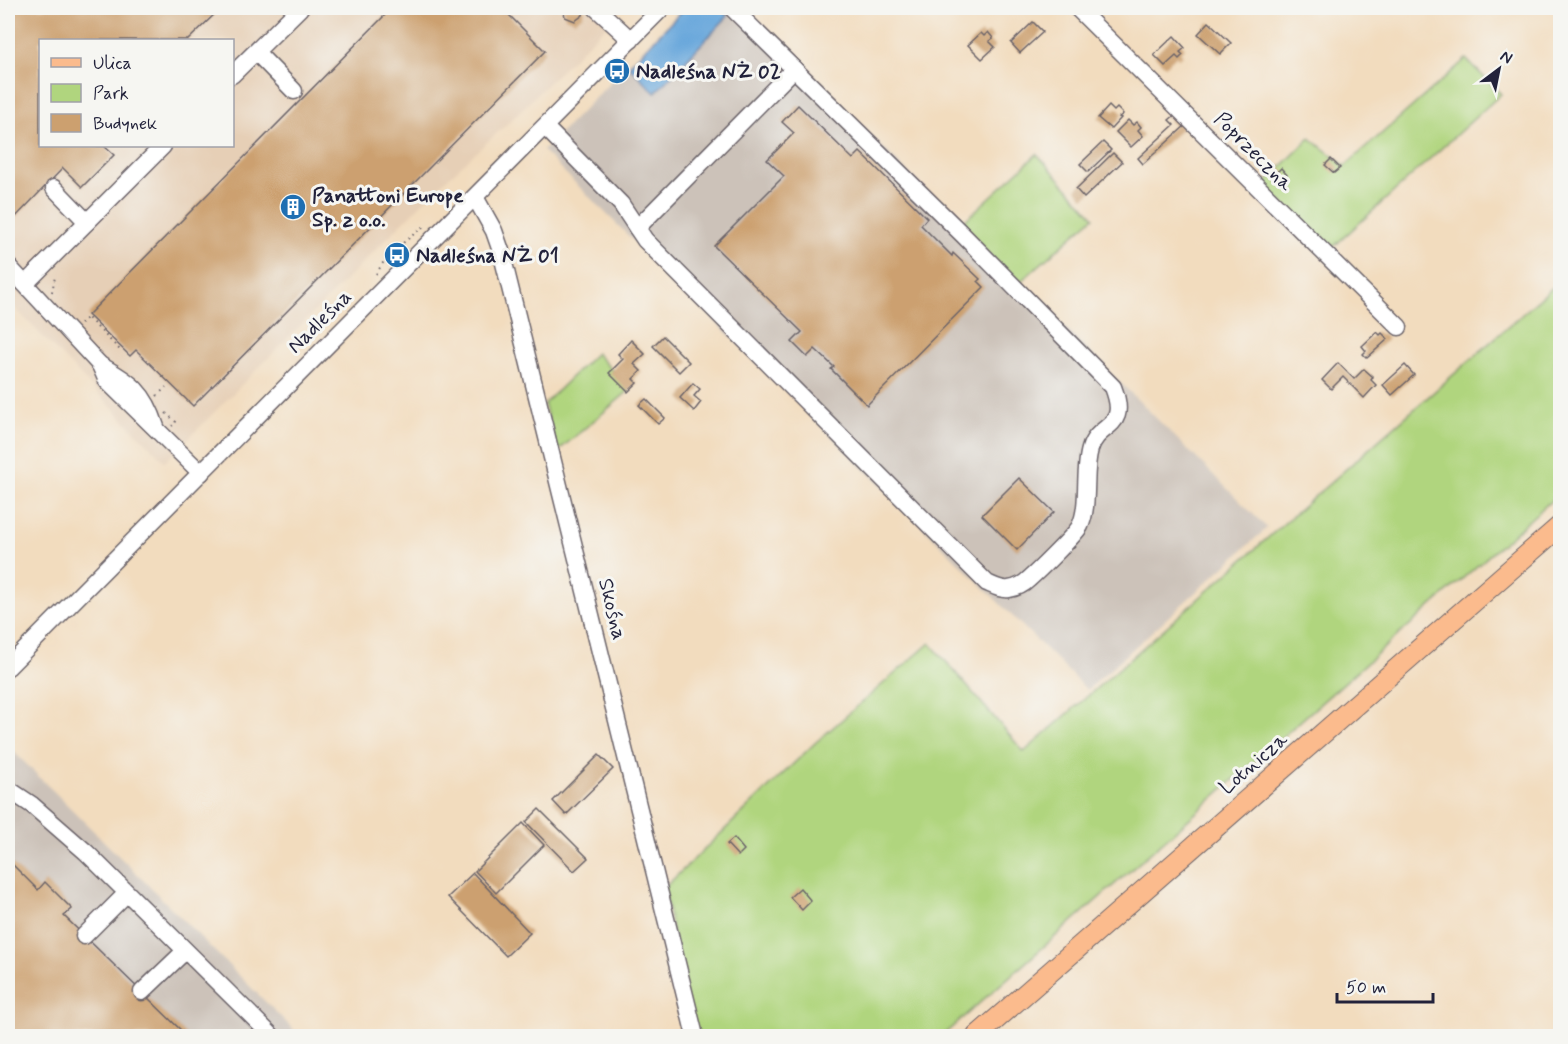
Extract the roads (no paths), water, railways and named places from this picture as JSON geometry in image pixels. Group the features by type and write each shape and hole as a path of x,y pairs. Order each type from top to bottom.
{"main road":[{"name":"Lotnicza","path":"977,1036 1560,526"}],"street":[{"path":"234,73 300,8"},
{"path":"596,8 631,40"},
{"name":"Nadleśna","path":"8,667 662,8"},
{"path":"544,127 621,204 645,240 660,256 987,583 1008,589 1028,580 1080,527 1090,448 1099,435 1112,424 1118,411 1113,387 956,228 732,8"},
{"name":"Poprzeczna","path":"1077,8 1399,327"},
{"path":"256,52 294,91"},
{"path":"637,228 794,69"},
{"path":"26,284 162,147"},
{"path":"54,188 87,222"},
{"name":"Skośna","path":"474,197 494,231 501,251 695,1036"},
{"path":"8,266 100,365 107,381 201,473"},
{"path":"8,789 32,805 86,852 264,1034"},
{"path":"84,936 127,893"},
{"path":"142,992 185,951"}],"water":[{"path":"685,8 719,8 728,16 655,93 629,66"}],"place":[{"name":"Nadleśna NŻ 02","path":"617,71"},
{"name":"Panattoni Europe Sp. z o.o.","path":"293,207"},
{"name":"Nadleśna NŻ 01","path":"397,255"}]}
